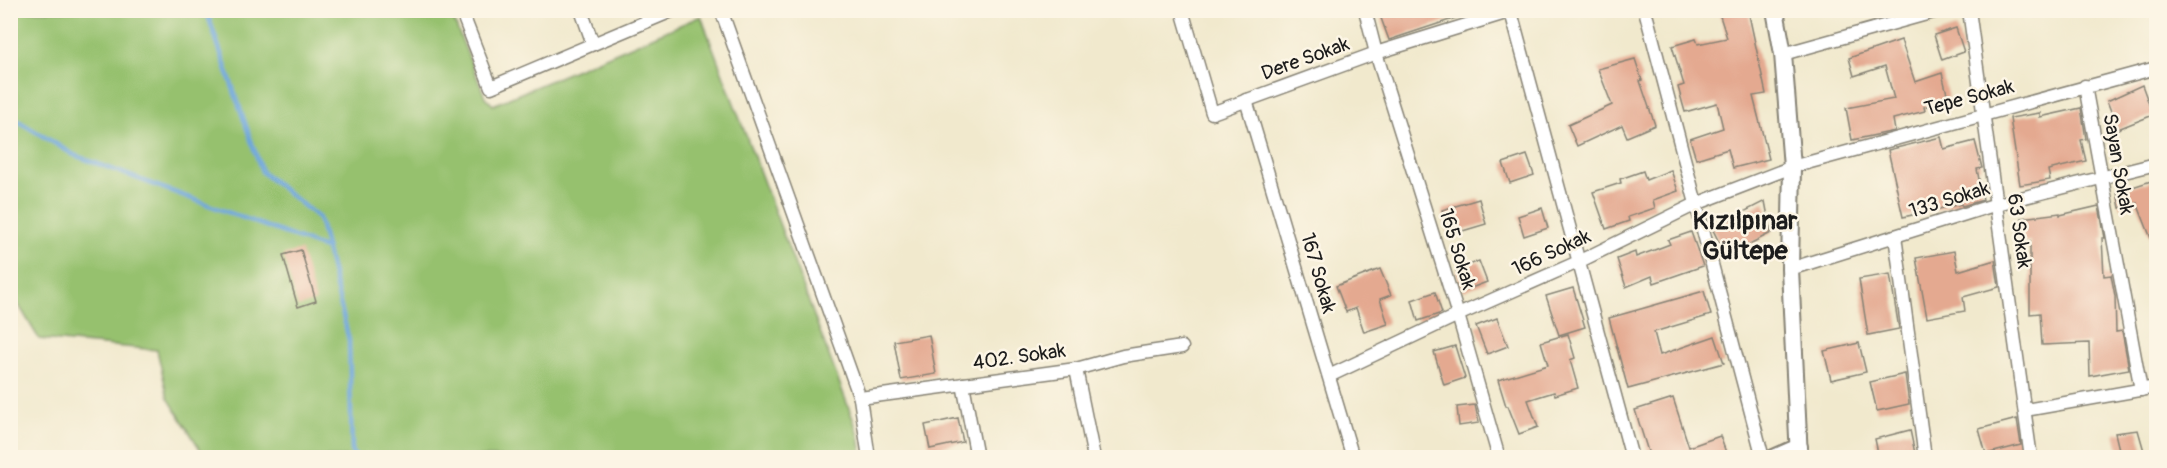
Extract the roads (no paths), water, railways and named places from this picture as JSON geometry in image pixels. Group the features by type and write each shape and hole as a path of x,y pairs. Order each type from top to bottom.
{"street":[{"path":"461,10 491,87 674,10"},
{"path":"581,10 593,44"},
{"path":"721,10 860,398 869,458"},
{"name":"Dere Sokak","path":"1182,10 1212,112 1376,53 1513,11"},
{"name":"165 Sokak","path":"1365,10 1499,458"},
{"path":"1645,10 1763,458"},
{"path":"1774,458 1799,452 1790,268 1791,167 1783,54 1775,10"},
{"path":"1783,54 1941,10"},
{"name":"63 Sokak","path":"1969,10 2031,458"},
{"path":"1513,11 1632,458"},
{"name":"Tepe Sokak","path":"1791,167 2157,68"},
{"name":"Sayan Sokak","path":"2085,86 2141,390"},
{"name":"167 Sokak","path":"1246,100 1353,458"},
{"name":"133 Sokak","path":"1790,268 1997,204 2157,164"},
{"name":"166 Sokak","path":"1329,376 1578,262 1695,204 1791,167"},
{"path":"1895,236 1925,458"},
{"name":"402. Sokak","path":"860,398 1076,369 1123,356 1182,346"},
{"path":"1076,369 1094,458"},
{"path":"963,384 977,458"},
{"path":"2025,410 2157,387"}],"waterway":[{"path":"206,10 262,172 319,218 349,340 352,453 358,458"},
{"path":"10,116 74,155 327,249"}],"district":[{"name":"Kızılpınar Gültepe","path":"1745,235"}]}
